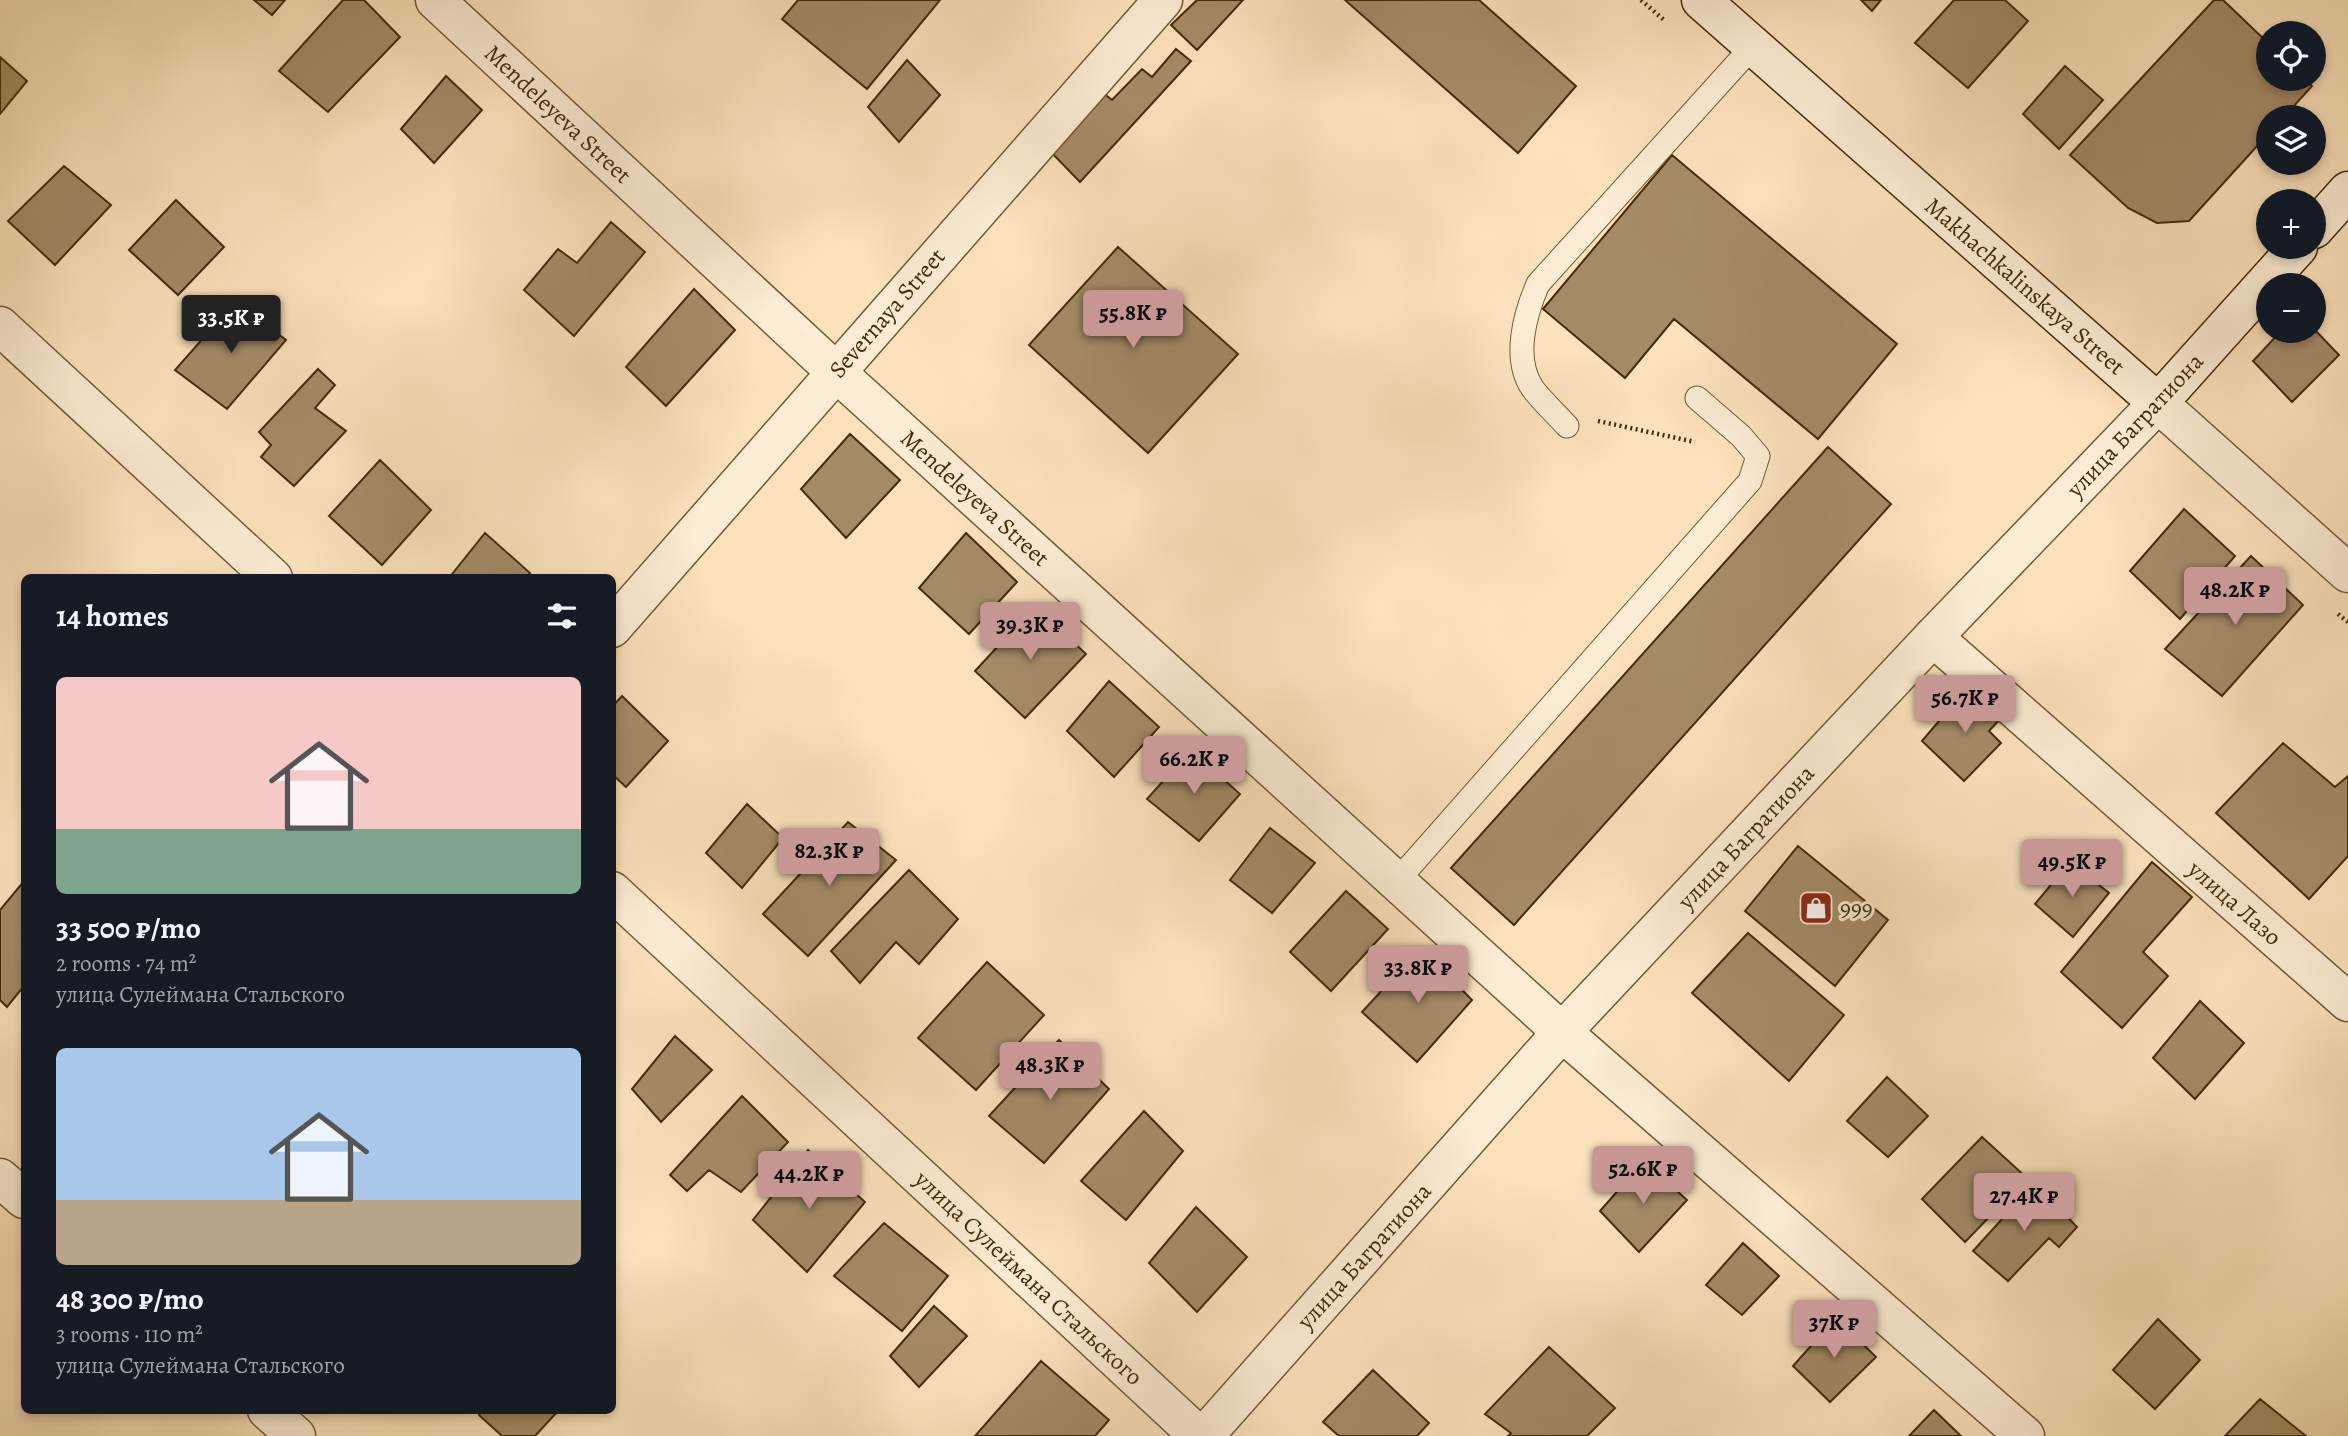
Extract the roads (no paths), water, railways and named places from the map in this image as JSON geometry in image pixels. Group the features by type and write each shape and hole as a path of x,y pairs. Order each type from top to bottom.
{"street":[{"name":"Mendeleyeva Street","path":"435,0 835,371 1562,1032 2025,1436"},
{"name":"Severnaya Street","path":"616,623 1163,0"},
{"name":"Makhachkalinskaya Street","path":"1700,0 2348,573"},
{"path":"2326,216 2348,191"},
{"name":"улица Багратиона","path":"1201,1436 1562,1032 1933,637 2158,403 2287,259"},
{"path":"0,326 269,574"},
{"name":"улица Лазо","path":"1933,637 2348,1002"},
{"name":"улица Сулеймана Стальского","path":"616,895 1201,1436"},
{"path":"0,1178 21,1196"},
{"path":"271,1414 296,1436"}],"lane":[{"path":"1567,426 1532,388 1522,358 1527,309 1538,284 1753,46"},
{"path":"1396,881 1750,481 1758,456 1741,436 1697,398"}],"place":[{"name":"999","path":"1816,908"}]}
